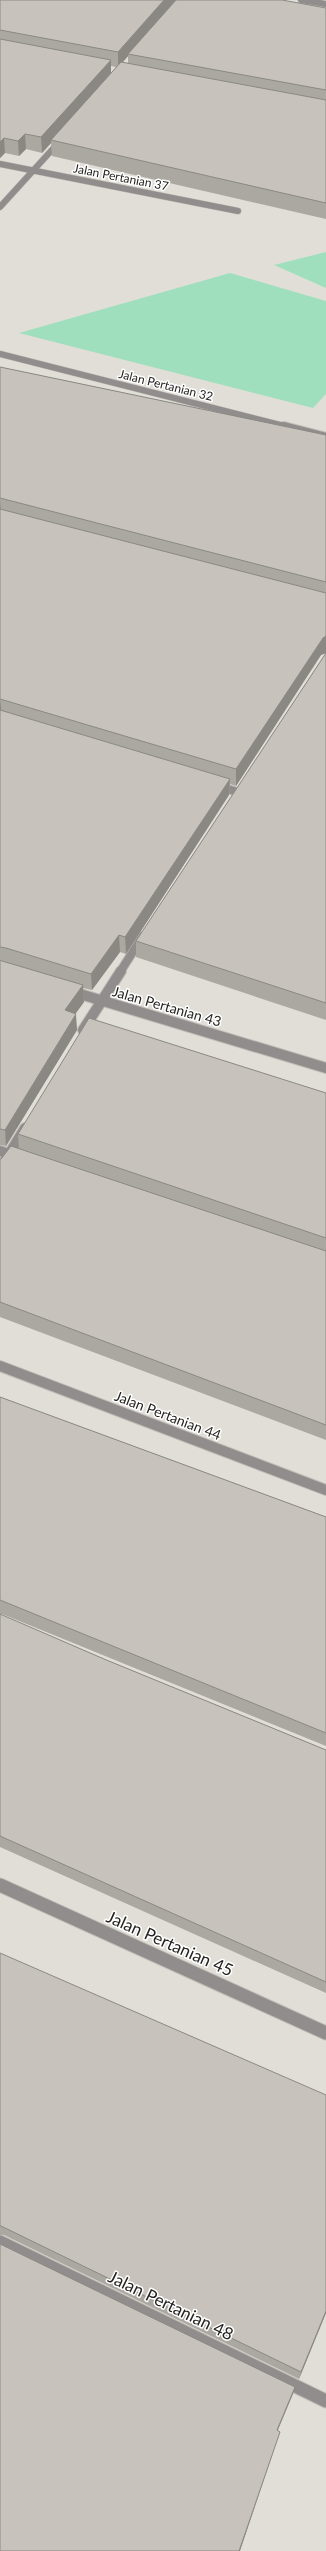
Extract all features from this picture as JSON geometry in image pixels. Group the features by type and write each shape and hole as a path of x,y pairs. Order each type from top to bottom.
{"street":[{"path":"301,0 326,4"},
{"path":"0,207 35,171 64,136"},
{"name":"Jalan Pertanian 37","path":"0,164 238,211"},
{"name":"Jalan Pertanian 32","path":"0,354 326,437"},
{"path":"207,782 238,792"},
{"path":"77,1041 100,1001 148,929"},
{"name":"Jalan Pertanian 43","path":"58,987 100,1001 326,1068"},
{"path":"0,1169 5,1153 29,1121"},
{"path":"5,1153 25,1159"},
{"name":"Jalan Pertanian 44","path":"0,1366 326,1490"},
{"name":"Jalan Pertanian 45","path":"0,1885 326,2033"},
{"name":"Jalan Pertanian 48","path":"0,2242 326,2400"}],"green space":[{"path":"326,252 326,288 274,265"},
{"path":"230,273 326,301 326,394 313,408 19,333"}],"building":[{"path":"0,0 164,0 118,52 0,30"},
{"path":"176,0 282,0 326,8 326,90 128,54"},
{"path":"0,39 111,60 41,137 25,134 18,141 4,138 0,142"},
{"path":"121,62 326,100 326,203 51,140"},
{"path":"0,367 326,435 326,582 0,498"},
{"path":"0,509 326,593 326,636 323,638 236,769 0,699"},
{"path":"326,653 326,1003 136,941"},
{"path":"0,710 230,779 125,937 119,935 91,974 0,947"},
{"path":"0,960 83,985 65,1010 76,1014 5,1130 0,1129"},
{"path":"89,1018 326,1093 326,1238 18,1134"},
{"path":"11,1146 326,1251 326,1425 0,1302 0,1159"},
{"path":"0,1397 326,1517 326,1733 0,1600"},
{"path":"0,1614 104,1659 326,1750 326,1982 0,1836"},
{"path":"0,1953 326,2095 326,2311 301,2372 0,2226"},
{"path":"0,2244 295,2387 277,2430 280,2432 239,2551 0,2551"}]}
